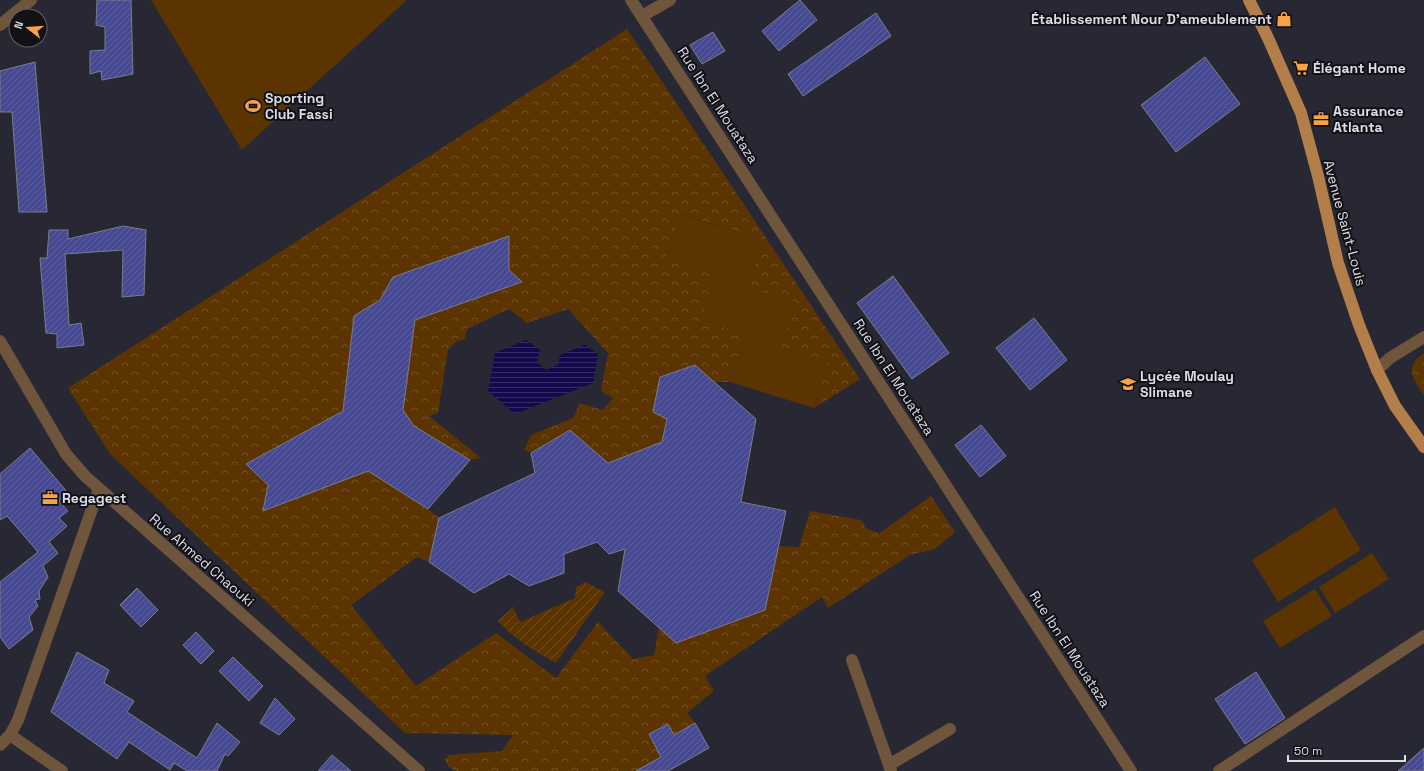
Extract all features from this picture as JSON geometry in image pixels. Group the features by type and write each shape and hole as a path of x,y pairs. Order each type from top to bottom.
{"main road":[{"name":"Avenue Saint-Louis","path":"1249,0 1268,38 1301,113 1318,176 1338,263 1359,325 1377,370 1395,406 1424,447"}],"street":[{"path":"0,25 31,0"},
{"name":"Rue Ibn El Mouataza","path":"631,0 1131,771"},
{"path":"642,16 670,0"},
{"path":"1377,370 1390,358 1424,337"},
{"name":"Rue Ahmed Chaouki","path":"0,341 66,454 99,490 414,769"},
{"path":"0,744 10,735 23,705 99,490"},
{"path":"1219,771 1424,636"},
{"path":"852,660 890,768 950,729"},
{"path":"10,735 62,771"}],"green space":[{"name":"Sporting Club Fassi","path":"151,0 407,0 242,150"},
{"path":"627,29 860,379 814,408 828,361 781,347 795,301 748,287 763,240 680,214 665,260 714,275 701,320 745,334 730,382 714,382 695,365 660,377 653,412 667,419 662,442 608,463 570,430 531,453 524,450 531,435 573,418 580,403 602,410 613,398 601,391 608,353 568,309 527,323 509,309 467,329 465,339 456,342 448,350 438,413 429,416 481,458 470,460 414,426 403,410 415,320 522,283 509,270 509,236 393,277 380,300 354,316 343,411 246,464 268,485 264,511 368,471 428,509 439,518 429,562 417,557 351,605 416,686 496,633 556,678 598,622 633,659 654,655 659,627 676,643 765,610 779,546 799,547 810,511 861,520 867,529 880,533 931,496 955,532 935,549 910,555 828,608 822,597 705,676 714,691 687,713 695,723 674,735 667,724 649,734 661,757 647,771 455,771 448,766 445,760 449,755 502,751 513,735 405,733 110,454 68,388"},
{"path":"679,214 763,240 795,301 782,347 829,361 814,408 730,382 745,334 701,320 665,260"},
{"path":"1424,353 1424,395 1416,383 1412,373 1412,368 1418,358"},
{"path":"1335,507 1361,550 1278,602 1252,560"},
{"path":"1372,553 1389,579 1335,613 1319,587"},
{"path":"585,582 605,592 556,663 525,644 498,621 513,607 520,622 575,598 576,587"},
{"path":"1315,589 1332,616 1280,648 1263,621"}],"shaded area":[{"path":"526,340 540,350 537,362 546,370 558,365 560,355 585,345 598,354 593,383 515,414 488,391 495,353"}],"building":[{"path":"97,0 131,0 133,74 102,80 101,71 90,74 90,51 105,50 105,27 96,25"},
{"path":"800,0 817,20 779,51 762,31"},
{"path":"876,13 891,36 803,96 788,74"},
{"path":"713,32 725,51 702,64 690,45"},
{"path":"1205,57 1240,104 1176,152 1141,105"},
{"path":"35,62 47,212 19,212 12,112 0,112 0,71"},
{"path":"123,226 146,230 144,295 122,297 123,250 65,254 69,325 81,323 84,345 57,348 57,334 46,333 40,258 47,258 49,230 68,230 68,239"},
{"path":"509,236 509,270 522,282 415,320 403,410 414,426 470,460 428,509 368,471 263,511 268,485 246,464 343,411 354,316 380,300 393,277"},
{"path":"893,276 949,353 912,379 857,303"},
{"path":"1034,318 1067,360 1030,390 996,348"},
{"path":"695,365 756,419 741,502 786,511 765,610 676,643 618,591 625,549 609,554 597,542 564,554 564,573 529,586 509,574 474,593 429,562 439,518 535,473 531,453 570,430 608,463 662,442 667,419 653,412 660,377"},
{"path":"981,425 1006,456 980,477 955,445"},
{"path":"30,448 68,493 59,501 68,511 59,518 67,526 49,542 58,553 43,566 48,577 39,591 40,599 35,600 38,606 29,617 33,630 9,649 0,637 0,582 38,552 7,516 0,520 0,474"},
{"path":"137,588 158,610 141,627 120,605"},
{"path":"196,632 214,651 201,664 183,645"},
{"path":"77,652 109,670 104,683 134,701 127,712 197,758 217,723 240,742 228,756 225,754 217,771 187,771 174,763 170,770 129,742 117,759 51,712"},
{"path":"233,657 263,686 249,701 219,671"},
{"path":"1256,672 1285,718 1245,744 1215,699"},
{"path":"275,698 295,719 279,735 260,723"},
{"path":"695,723 709,748 668,771 636,771 661,757 649,734 668,724 674,735"},
{"path":"1424,748 1424,771 1398,771"},
{"path":"332,755 351,771 318,771"}],"place":[{"name":"Établissement Nour D'ameublement","path":"1284,19"},
{"name":"Élégant Home","path":"1301,68"},
{"name":"Sporting Club Fassi","path":"253,106"},
{"name":"Assurance Atlanta","path":"1321,119"},
{"name":"Lycée Moulay Slimane","path":"1128,384"},
{"name":"Regagest","path":"50,498"}]}
